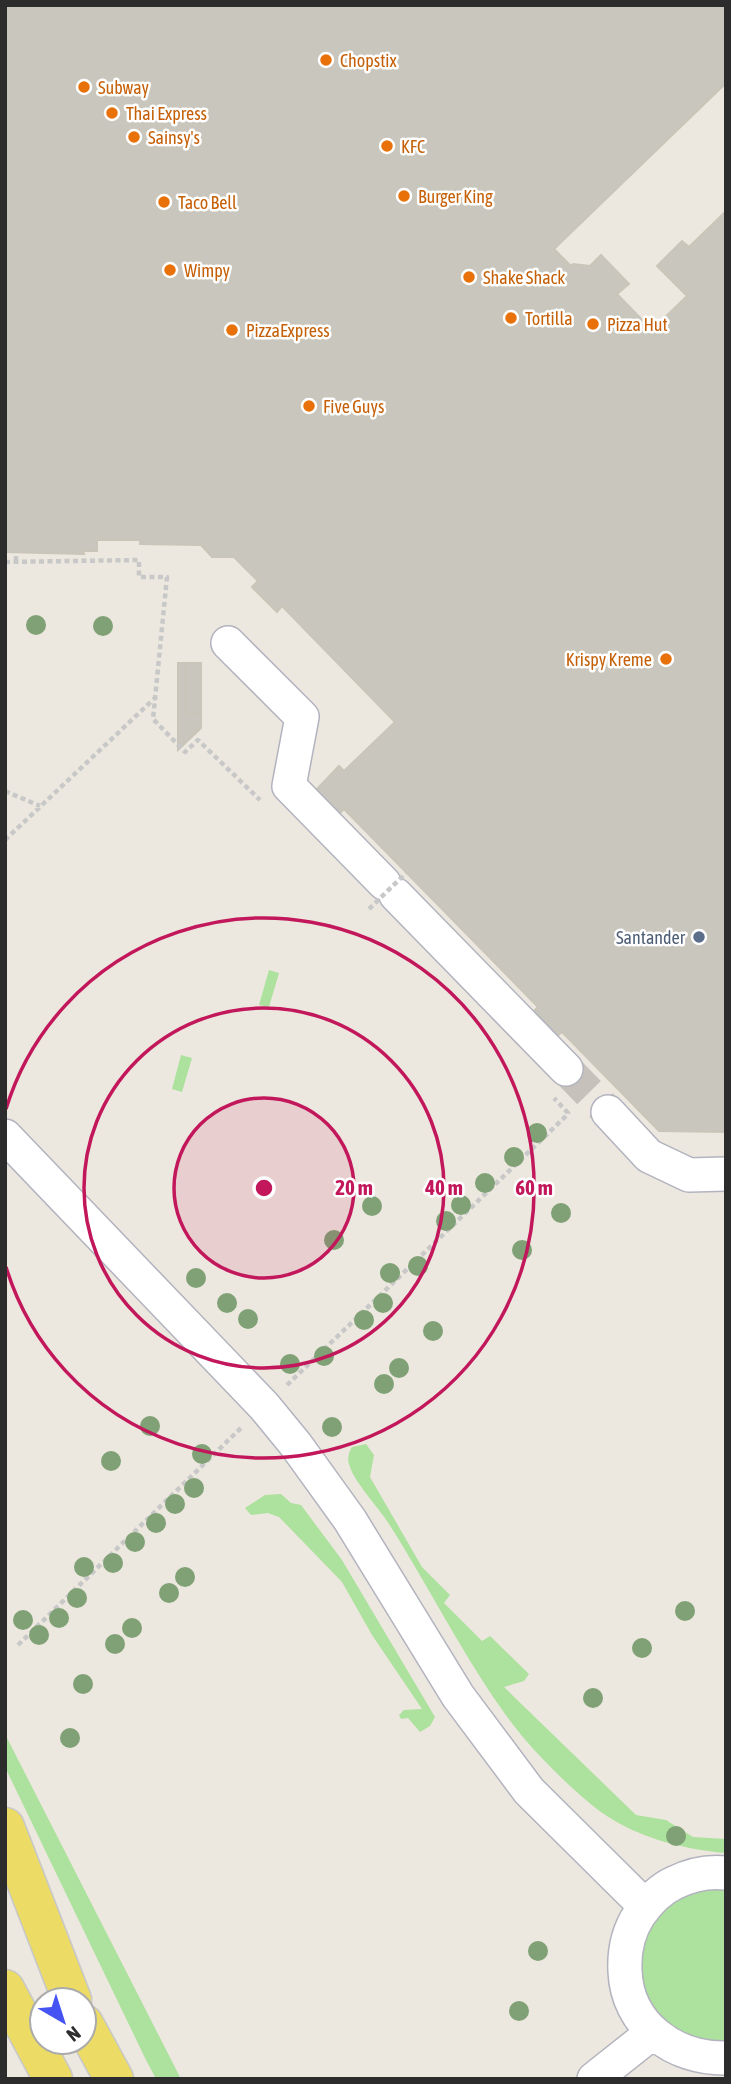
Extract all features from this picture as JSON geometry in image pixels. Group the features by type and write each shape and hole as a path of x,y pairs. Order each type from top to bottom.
{"main road":[{"path":"5,1828 66,1986"},
{"path":"5,1884 63,1986"},
{"path":"5,1989 51,2079"},
{"path":"5,2010 51,2079"},
{"path":"98,2050 114,2079"}],"street":[{"path":"228,643 302,717 289,786 558,1081"},
{"path":"608,1112 649,1156 689,1175 726,1174"},
{"path":"5,1136 264,1406 351,1520 458,1696 522,1781 645,1906"},
{"path":"726,1873 697,1874 662,1890 645,1906 635,1921 624,1957 625,1983 634,2007 652,2033 685,2053 707,2058 726,2058"},
{"path":"594,2079 652,2033"}],"path":[{"path":"16,553 16,561"},
{"path":"5,562 139,560 139,578 167,577 153,719 185,752 198,740 265,806"},
{"path":"5,840 157,696"},
{"path":"5,792 40,806"},
{"path":"287,1385 564,1118 568,1112 558,1081"},
{"path":"18,1645 243,1426"}],"green space":[{"path":"269,970 279,973 269,1007 259,1005"},
{"path":"181,1055 192,1058 182,1092 172,1089"},
{"path":"366,1444 374,1455 370,1477 422,1567 450,1595 444,1603 482,1641 490,1636 529,1674 524,1681 504,1687 636,1815 666,1820 693,1837 726,1839 726,1853 673,1844 623,1825 593,1806 529,1744 478,1674 389,1524 353,1473 348,1459 352,1447"},
{"path":"281,1494 291,1503 301,1505 342,1560 435,1717 430,1726 420,1732 408,1718 401,1719 399,1715 404,1710 422,1709 372,1635 342,1582 279,1517 268,1513 251,1515 245,1508 265,1495"},
{"path":"5,1734 181,2079 156,2079 145,2058 5,1767"},
{"path":"710,1887 726,1889 726,2040 700,2039 677,2029 659,2014 646,1994 640,1972 640,1949 649,1927 671,1903"}],"building":[{"path":"5,5 726,5 726,83 554,249 571,266 590,266 601,255 629,284 617,294 652,330 687,296 657,266 682,241 689,247 726,211 726,1132 659,1131 562,1032 557,1036 533,1012 538,1007 344,809 339,814 316,790 339,766 344,771 395,722 282,606 277,612 252,587 258,581 234,557 212,557 201,545 140,544 140,540 97,540 97,551 83,551 84,554 5,552"},
{"path":"178,663 186,663 186,713 201,713 201,728 178,750"},
{"path":"186,663 201,663 201,713 186,713"}],"tunnel":[{"path":"566,1069 608,1112"}],"place":[{"name":"Chopstix","path":"326,60"},
{"name":"Subway","path":"84,87"},
{"name":"Thai Express","path":"112,113"},
{"name":"Sainsy's","path":"134,137"},
{"name":"KFC","path":"387,146"},
{"name":"Burger King","path":"404,196"},
{"name":"Taco Bell","path":"164,202"},
{"name":"Wimpy","path":"170,270"},
{"name":"Shake Shack","path":"469,277"},
{"name":"Tortilla","path":"511,318"},
{"name":"Pizza Hut","path":"593,324"},
{"name":"PizzaExpress","path":"232,330"},
{"name":"Five Guys","path":"309,406"},
{"name":"Krispy Kreme","path":"666,659"},
{"name":"Santander","path":"699,937"}]}
